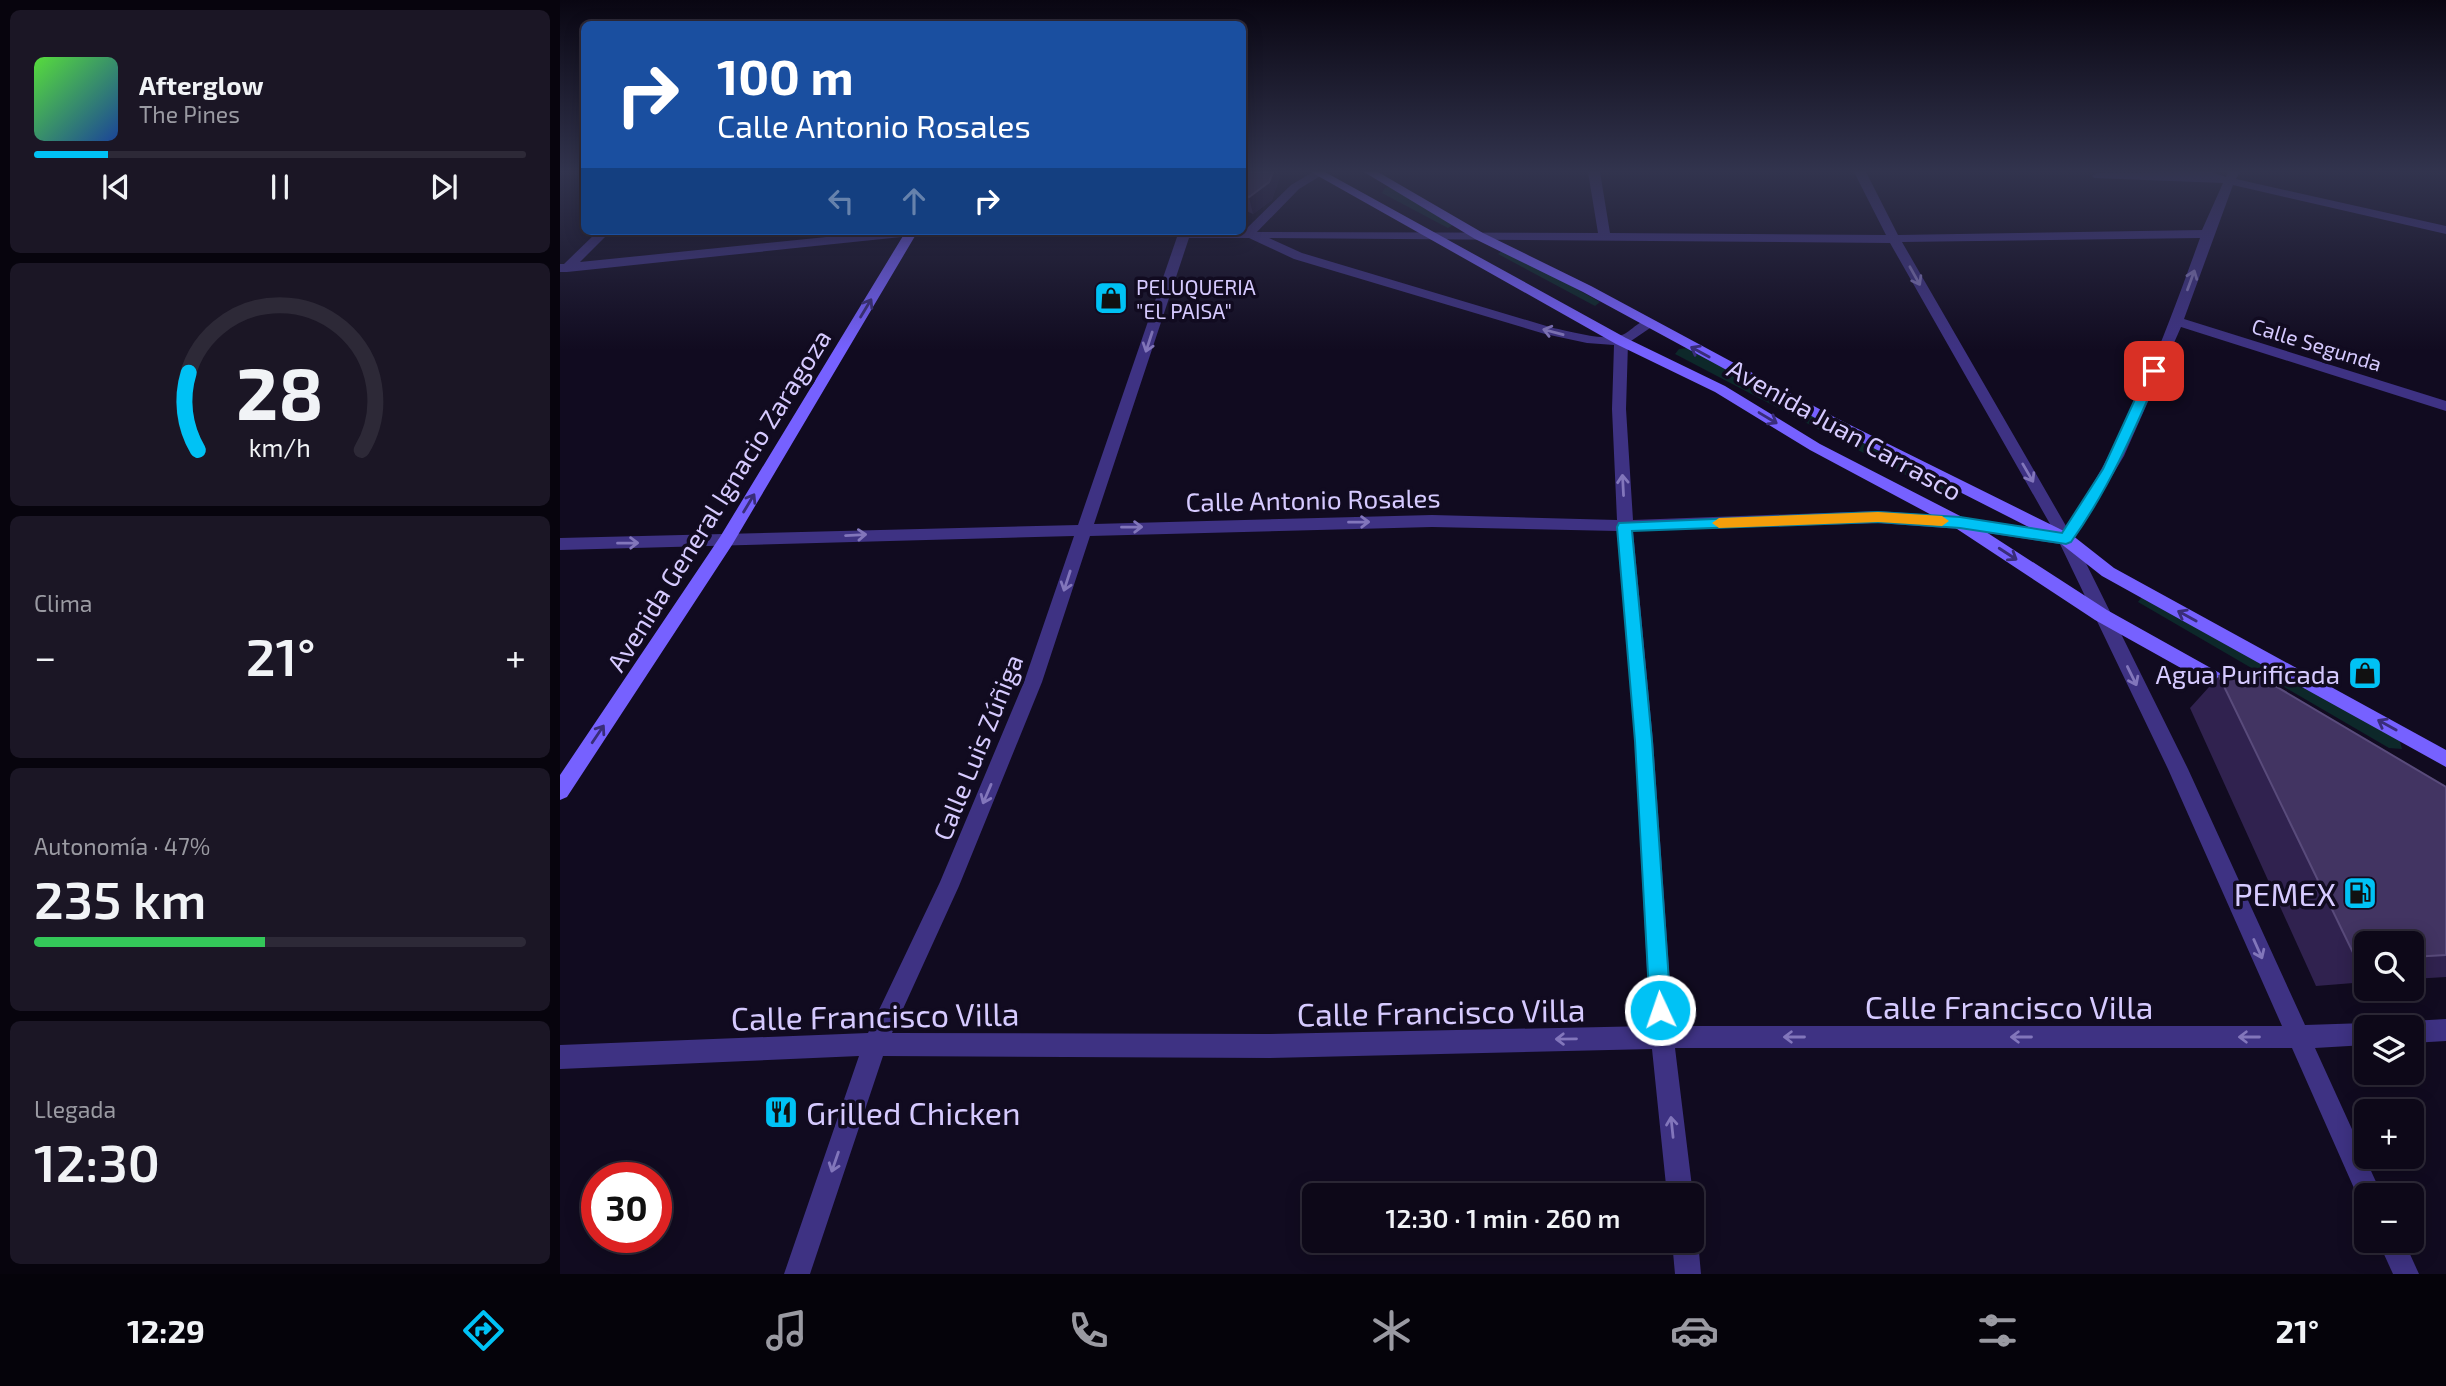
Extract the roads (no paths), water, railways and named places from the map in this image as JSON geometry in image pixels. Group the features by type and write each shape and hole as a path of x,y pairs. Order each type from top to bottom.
{"street":[{"name":"Avenida Juan Carrasco","path":"1425,231 1621,341 1720,389 1815,447 1960,523 2101,615 2250,699"},
{"name":"Avenida Juan Carrasco","path":"1471,231 1587,289 1833,422 2066,539 2108,572 2446,759"},
{"path":"1604,231 1605,237"},
{"path":"1890,231 2066,539 2178,769 2365,1183"},
{"path":"1246,233 1894,239 2207,234 2176,321 2110,469 2087,510 2066,539"},
{"path":"1249,233 1298,256 1550,331 1587,339 1621,341 1647,323"},
{"path":"563,270 601,235"},
{"path":"563,270 876,235"},
{"name":"Avenida General Ignacio Zaragoza","path":"560,791 726,541 910,235"},
{"name":"Calle Luis Zúñiga","path":"797,1274 875,1044 949,886 1033,682 1184,235"},
{"name":"Calle Segunda","path":"2176,321 2446,406"},
{"path":"1621,341 1619,409 1625,527 1644,741 1662,1037 1679,1183"},
{"name":"Calle Antonio Rosales","path":"560,544 1084,528 1432,521 1625,527 1878,517 1960,523 2066,539"},
{"path":"2424,1032 2446,1031"},
{"name":"Calle Francisco Villa","path":"560,1057 875,1044 1269,1046 1662,1037 2298,1037 2354,1035"},
{"path":"1686,1253 1688,1274"},
{"path":"2396,1253 2406,1274"}],"place":[{"name":"PELUQUERIA \"EL PAISA\"","path":"1111,298"},
{"name":"Agua Purificada","path":"2365,673"},
{"name":"PEMEX","path":"2360,893"},
{"name":"Grilled Chicken","path":"781,1112"}]}
